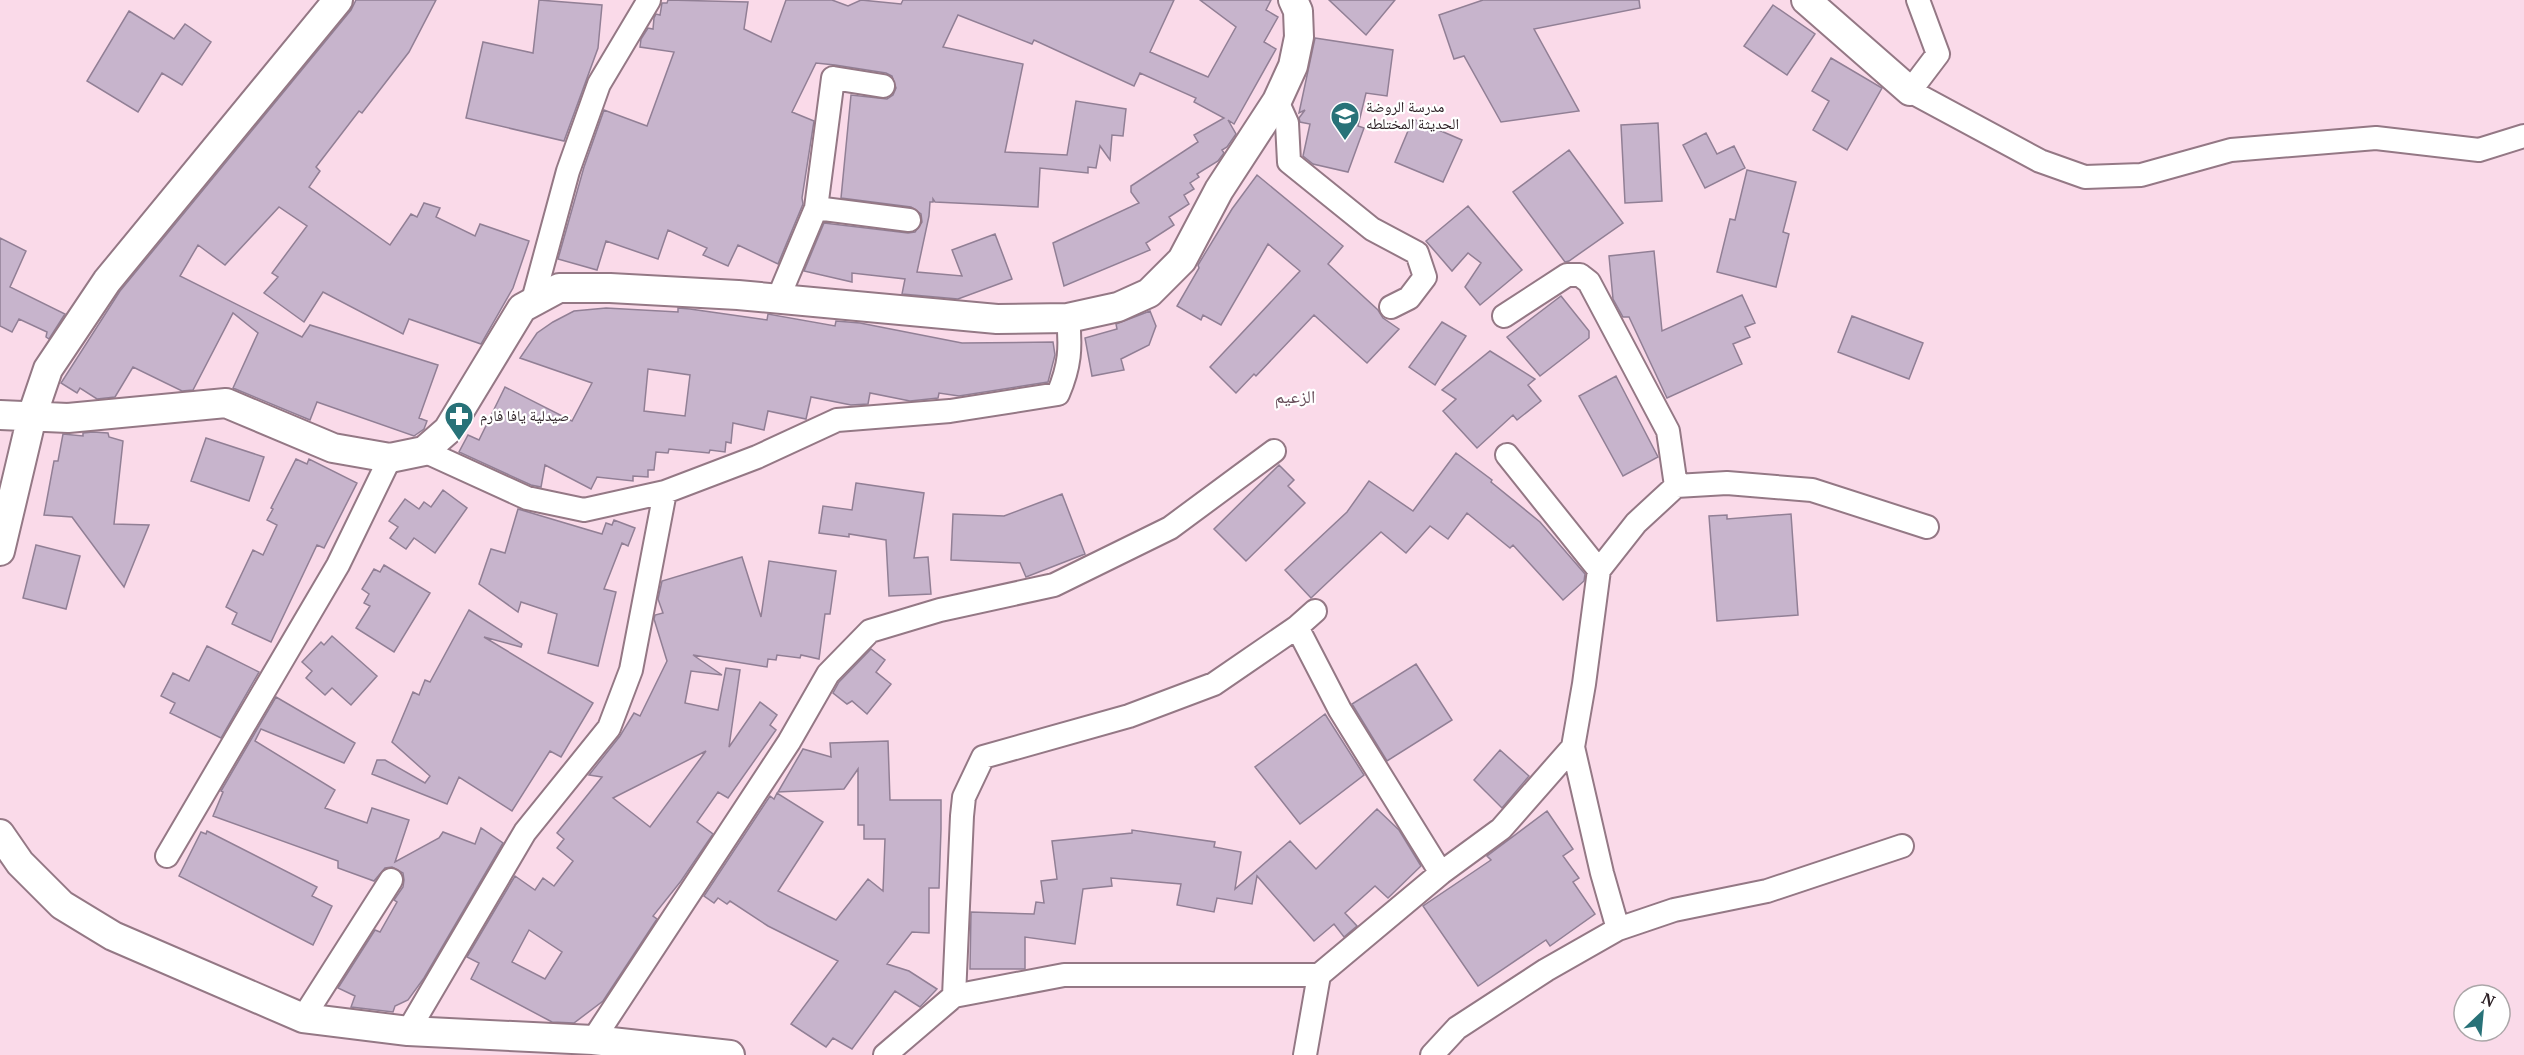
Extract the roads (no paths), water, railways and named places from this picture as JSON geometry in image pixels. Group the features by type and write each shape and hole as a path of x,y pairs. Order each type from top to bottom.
{"street":[{"path":"0,551 32,416 48,369 107,281 338,0"},
{"path":"532,304 568,171 599,84 650,0"},
{"path":"0,415 68,418 226,403 333,448 390,458 424,451 448,430 522,308 559,288 738,296 996,319 1068,318 1118,308 1149,293 1182,260 1219,190 1277,100 1293,66 1299,37 1298,11 1293,0"},
{"path":"1806,0 1910,91 2040,161 2085,177 2141,175 2231,150 2376,138 2479,150 2524,136"},
{"path":"1910,91 1938,54 1918,0"},
{"path":"777,301 816,207 833,78 883,86"},
{"path":"1277,100 1287,123 1289,162 1372,229 1417,253 1425,277 1409,298 1391,307"},
{"path":"816,207 909,220"},
{"path":"1504,316 1567,275 1580,275 1589,282 1668,431 1676,486"},
{"path":"424,451 527,498 584,510 665,492 757,457 837,420 950,411 1058,394 1068,369 1070,341 1068,318"},
{"path":"592,1040 789,742 828,674 870,631 940,610 1054,585 1170,528 1274,451"},
{"path":"1507,455 1599,570"},
{"path":"167,856 338,565 390,458"},
{"path":"1618,930 1602,873 1573,747 1599,570 1636,523 1676,486 1727,483 1812,490 1928,527"},
{"path":"408,1031 525,832 609,728 631,670 665,492"},
{"path":"954,996 964,797 983,757 1129,716 1214,684 1297,627 1315,611"},
{"path":"1297,627 1340,710 1441,873"},
{"path":"885,1055 954,996 1064,975 1319,975 1441,873 1501,829 1573,747"},
{"path":"0,834 20,863 62,905 113,936 303,1018 408,1031 592,1040 730,1055"},
{"path":"1432,1055 1457,1028 1546,970 1618,930 1674,910 1767,891 1902,846"},
{"path":"303,1018 391,880"},
{"path":"1305,1055 1319,975"}],"place":[{"name":"مدرسة الروضة الحديثة المختلطه","path":"1345,142"},
{"name":"صيدلية يافا فارم","path":"459,442"}],"district":[{"name":"الزعيم","path":"1295,397"}]}
